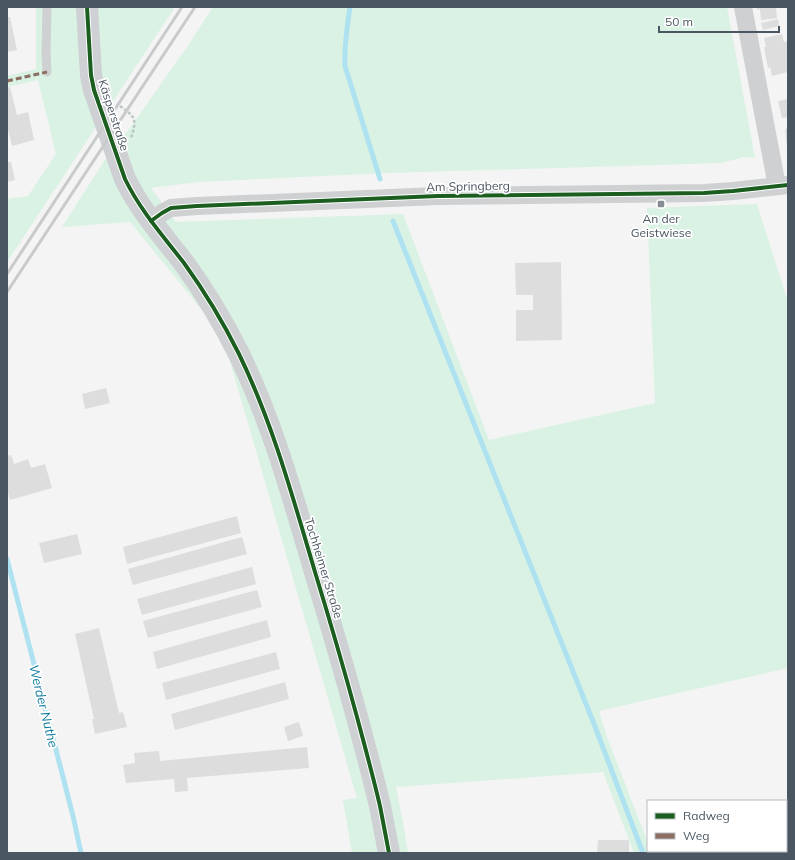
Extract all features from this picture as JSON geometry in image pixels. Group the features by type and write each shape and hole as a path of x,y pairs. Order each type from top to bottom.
{"main road":[{"name":"Käsperstraße","path":"86,7 91,75 94,90 125,179 131,191 151,221 184,264 208,300"},
{"name":"Tochheimer Straße","path":"208,300 221,320 241,358 276,444 348,685 380,805 389,853"}],"street":[{"path":"743,7 783,186"},
{"name":"Am Springberg","path":"151,221 171,208 197,206 438,196 704,193 783,186"}],"lane":[{"path":"47,7 47,72"}],"green space":[{"path":"36,7 175,7 7,262 7,199 28,196 56,154 38,80 7,87 7,76 36,69"},
{"path":"213,7 727,7 755,158 744,157 721,163 387,173 198,182 151,188 176,222 403,214 489,440 655,403 647,208 757,204 788,302 788,668 599,711 607,737 647,840 647,852 652,853 634,853 603,772 396,787 408,853 352,853 343,800 357,798 226,348 206,315 130,222 62,227 108,155 130,128"}],"building":[{"path":"757,7 776,7 777,18 761,20 760,9 757,10"},
{"path":"7,17 10,17 17,50 7,52"},
{"path":"778,19 779,26 763,30 761,23"},
{"path":"782,34 784,42 788,41 788,72 772,76 770,67 768,68 764,38"},
{"path":"10,87 17,115 28,112 34,140 12,146 7,126 7,88"},
{"path":"788,99 788,117 782,118 778,101"},
{"path":"788,128 788,147 787,147 785,129"},
{"path":"7,162 11,162 15,180 7,182"},
{"path":"561,262 562,340 516,341 516,310 533,310 533,295 516,295 515,263"},
{"path":"106,388 110,403 85,409 82,394"},
{"path":"11,455 14,464 28,459 31,468 45,464 52,488 10,500 7,489 7,456"},
{"path":"237,516 241,533 127,564 123,547"},
{"path":"77,534 82,554 44,563 39,543"},
{"path":"242,537 247,554 133,585 128,569"},
{"path":"252,567 256,584 142,615 137,599"},
{"path":"257,590 262,607 148,638 143,621"},
{"path":"267,620 271,637 157,669 153,652"},
{"path":"99,628 119,713 123,712 127,727 95,734 92,719 94,719 75,634"},
{"path":"276,652 280,669 166,700 162,683"},
{"path":"285,682 289,699 175,730 171,714"},
{"path":"299,722 303,736 288,741 284,727"},
{"path":"307,747 309,768 187,778 188,791 175,792 174,779 126,783 123,765 135,763 134,753 159,751 160,761"},
{"path":"598,840 629,840 629,853 597,853"}],"waterway":[{"path":"350,7 345,44 345,66 380,179"},
{"path":"393,221 594,724 643,853"},
{"name":"Werder Nuthe","path":"7,559 73,816 81,853"}],"railway":[{"path":"7,274 182,7"},
{"path":"7,292 195,7"}],"marked path":[{"path":"7,81 47,72"}],"cycle path":[{"path":"87,7 91,75 94,90 125,179 145,212 192,274 220,319 251,380 272,434 290,489 347,681 380,806 389,853"},
{"path":"151,221 171,208 197,206 438,196 704,193 788,185"}],"place":[{"name":"An der Geistwiese","path":"661,204"}]}
